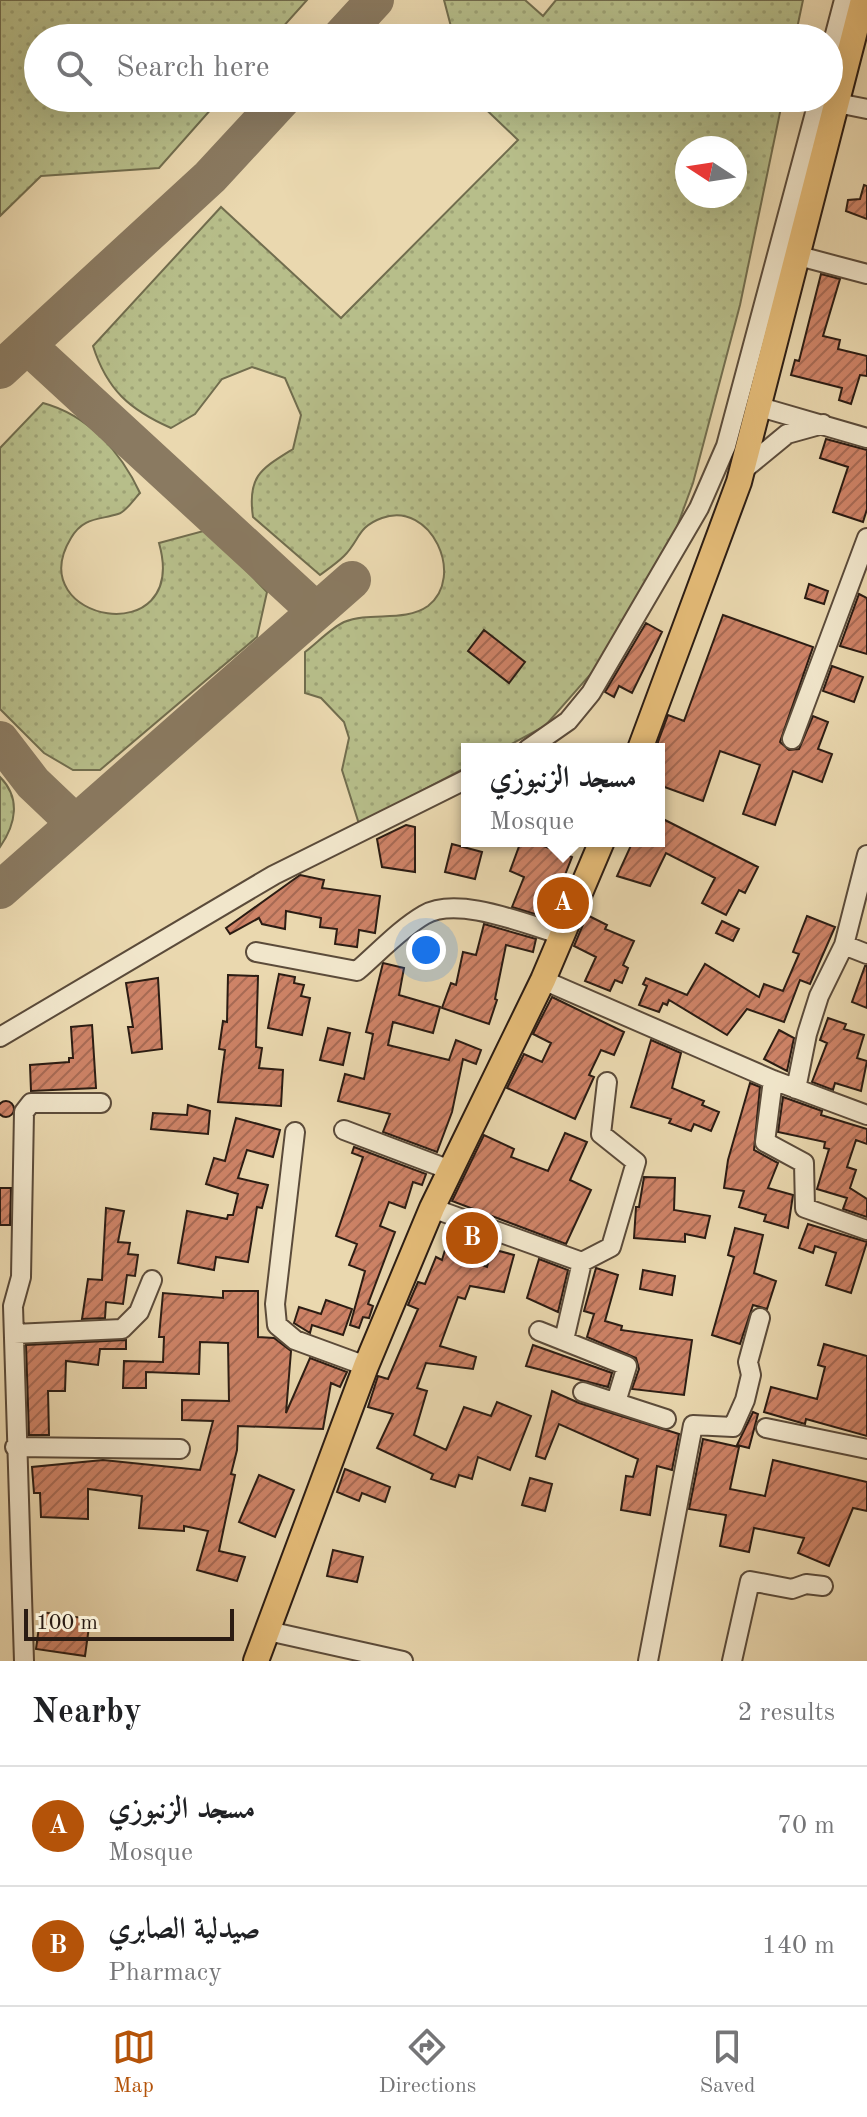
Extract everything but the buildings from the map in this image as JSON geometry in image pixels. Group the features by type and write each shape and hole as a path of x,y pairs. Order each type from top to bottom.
{"main road":[{"path":"843,57 863,0"},
{"path":"642,743 742,471 799,256 826,112"},
{"path":"256,1661 366,1366 432,1208 543,980 600,847"}],"street":[{"path":"838,24 844,0"},
{"path":"843,103 867,109"},
{"path":"537,743 568,721 591,693 714,477 737,414 825,112"},
{"path":"799,256 867,274"},
{"path":"760,407 867,438"},
{"path":"742,471 787,434 826,424"},
{"path":"792,739 867,538"},
{"path":"0,1037 274,875 461,782"},
{"path":"796,1089 819,996 844,945 867,855"},
{"path":"256,952 357,971 423,915 449,907 487,913 563,935"},
{"path":"844,945 867,954"},
{"path":"543,980 773,1080 867,1115"},
{"path":"773,1080 765,1142 804,1163 805,1208 867,1230"},
{"path":"432,1208 582,1262 611,1247 636,1162 601,1134 607,1082"},
{"path":"24,1661 15,1447 14,1334 8,1290 21,1277 24,1112 31,1103 101,1103"},
{"path":"344,1130 450,1170"},
{"path":"295,1132 278,1275 277,1325 295,1340 366,1366"},
{"path":"564,1340 582,1262"},
{"path":"14,1334 122,1329 139,1312 152,1280"},
{"path":"648,1661 693,1425 733,1427 745,1400 751,1375 748,1362 760,1318"},
{"path":"539,1331 627,1366 616,1402"},
{"path":"583,1392 666,1419"},
{"path":"766,1428 867,1449"},
{"path":"15,1447 180,1449"},
{"path":"732,1661 750,1581 792,1589 806,1584 823,1586"},
{"path":"268,1631 403,1661"}],"green space":[{"path":"0,0 307,0 286,24 24,24 24,112 209,112 159,168 41,176 0,216"},
{"path":"444,0 525,0 543,16 556,0 803,0 798,24 450,24"},
{"path":"489,112 780,112 740,305 693,483 659,576 604,659 545,726 513,743 461,743 461,770 359,824 342,770 349,738 344,722 321,698 305,693 305,652 344,622 409,614 428,606 439,593 444,577 438,544 428,530 415,520 400,515 382,518 368,525 344,556 320,575 253,517 252,492 255,483 265,468 293,449 301,415 285,378 252,367 222,379 195,414 171,428 143,414 122,397 105,375 93,346 221,207 341,318 518,140"},
{"path":"43,403 74,416 101,437 123,463 140,493 121,513 86,523 71,538 61,567 68,590 85,606 108,613 131,612 151,600 162,578 159,543 207,530 267,592 257,637 100,770 73,770 44,753 0,709 0,448"},
{"path":"0,777 11,794 14,811 10,829 0,847"}],"taxiway":[{"path":"353,24 375,0"},
{"path":"0,370 210,177 270,112"},
{"path":"27,345 316,611"},
{"path":"0,890 352,580"},
{"path":"0,740 33,783 74,822"}],"place":[{"name":"مسجد الزنبوزي","path":"563,903"},
{"name":"صيدلية الصابري","path":"472,1238"}]}
